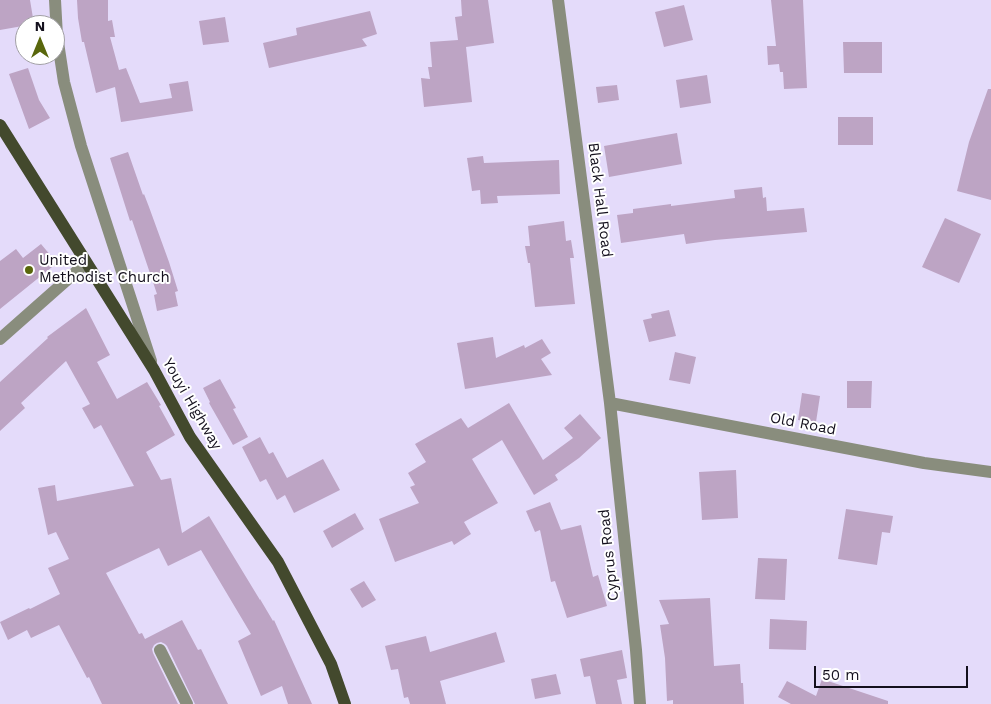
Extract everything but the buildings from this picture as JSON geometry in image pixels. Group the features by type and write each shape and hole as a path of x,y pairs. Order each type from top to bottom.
{"main road":[{"name":"Youyi Highway","path":"0,125 154,370 190,437 278,562 331,664 345,704"}],"street":[{"path":"55,0 57,36 66,91 81,146 154,370"},
{"name":"Black Hall Road","path":"558,0 610,403"},
{"path":"0,339 86,263"},
{"name":"Old Road","path":"610,403 924,464 991,472"},
{"name":"Cyprus Road","path":"610,403 640,704"},
{"path":"160,650 187,704"}],"place":[{"name":"United Methodist Church","path":"29,270"}]}
